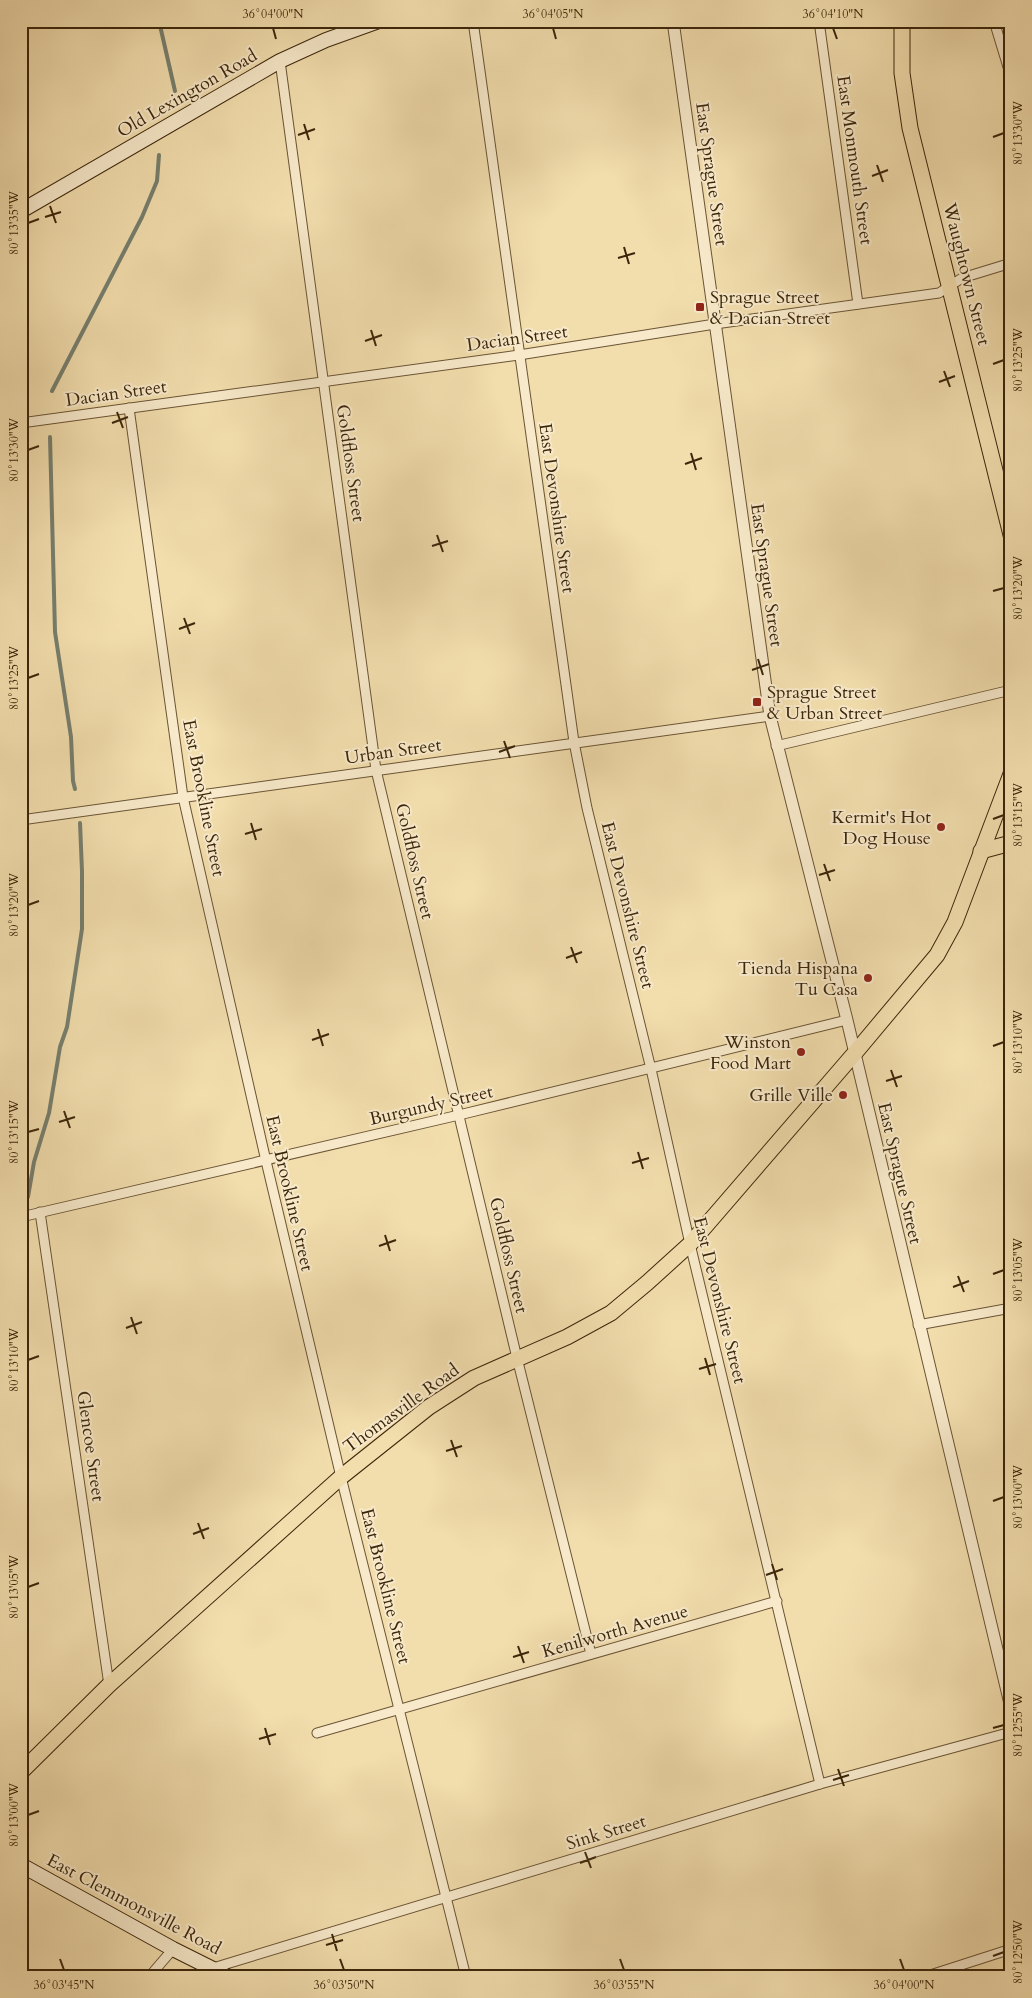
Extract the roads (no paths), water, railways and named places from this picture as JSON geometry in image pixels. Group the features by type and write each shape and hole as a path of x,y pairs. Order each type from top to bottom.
{"main road":[{"name":"Old Lexington Road","path":"21,211 280,61 326,40 379,21"},
{"name":"Waughtown Street","path":"902,21 902,73 907,111 1011,535"},
{"name":"Thomasville Road","path":"21,1772 109,1685 341,1477 429,1407 474,1378 567,1337 611,1313 647,1284 690,1244 937,955 955,922 1011,774"},
{"path":"982,851 1011,843"},
{"name":"East Clemmonsville Road","path":"21,1865 173,1949 229,1977"}],"street":[{"name":"East Devonshire Street","path":"472,21 574,742 586,808 652,1069 690,1244 820,1784"},
{"name":"East Sprague Street","path":"673,21 770,716 776,746 847,1020 918,1325 1011,1708"},
{"name":"East Monmouth Street","path":"819,21 858,304"},
{"path":"994,21 1011,76"},
{"name":"Goldfloss Street","path":"280,61 376,770 517,1358 591,1654"},
{"name":"Dacian Street","path":"21,423 324,380 518,355 716,324 939,293 962,278 1011,263"},
{"name":"East Brookline Street","path":"128,408 183,797 341,1477 466,1977"},
{"path":"776,746 1011,690"},
{"name":"Urban Street","path":"21,820 770,716"},
{"name":"Burgundy Street","path":"21,1217 652,1069 847,1020"},
{"name":"Glencoe Street","path":"40,1212 109,1685"},
{"path":"918,1325 1011,1308"},
{"name":"Kenilworth Avenue","path":"317,1733 777,1601"},
{"name":"Sink Street","path":"213,1968 820,1784 1011,1732"},
{"path":"148,1977 173,1949"},
{"path":"924,1977 1011,1950"}],"waterway":[{"path":"159,21 175,91"},
{"path":"52,391 142,217 157,181 159,155"},
{"path":"50,437 55,632 71,737 75,789"},
{"path":"28,1197 34,1162 49,1113 60,1047 67,1027 82,929 80,823"}],"place":[{"name":"Sprague Street & Dacian Street","path":"700,307"},
{"name":"Sprague Street & Urban Street","path":"757,702"},
{"name":"Kermit's Hot Dog House","path":"941,827"},
{"name":"Tienda Hispana Tu Casa","path":"868,978"},
{"name":"Winston Food Mart","path":"801,1052"},
{"name":"Grille Ville","path":"843,1095"}]}
